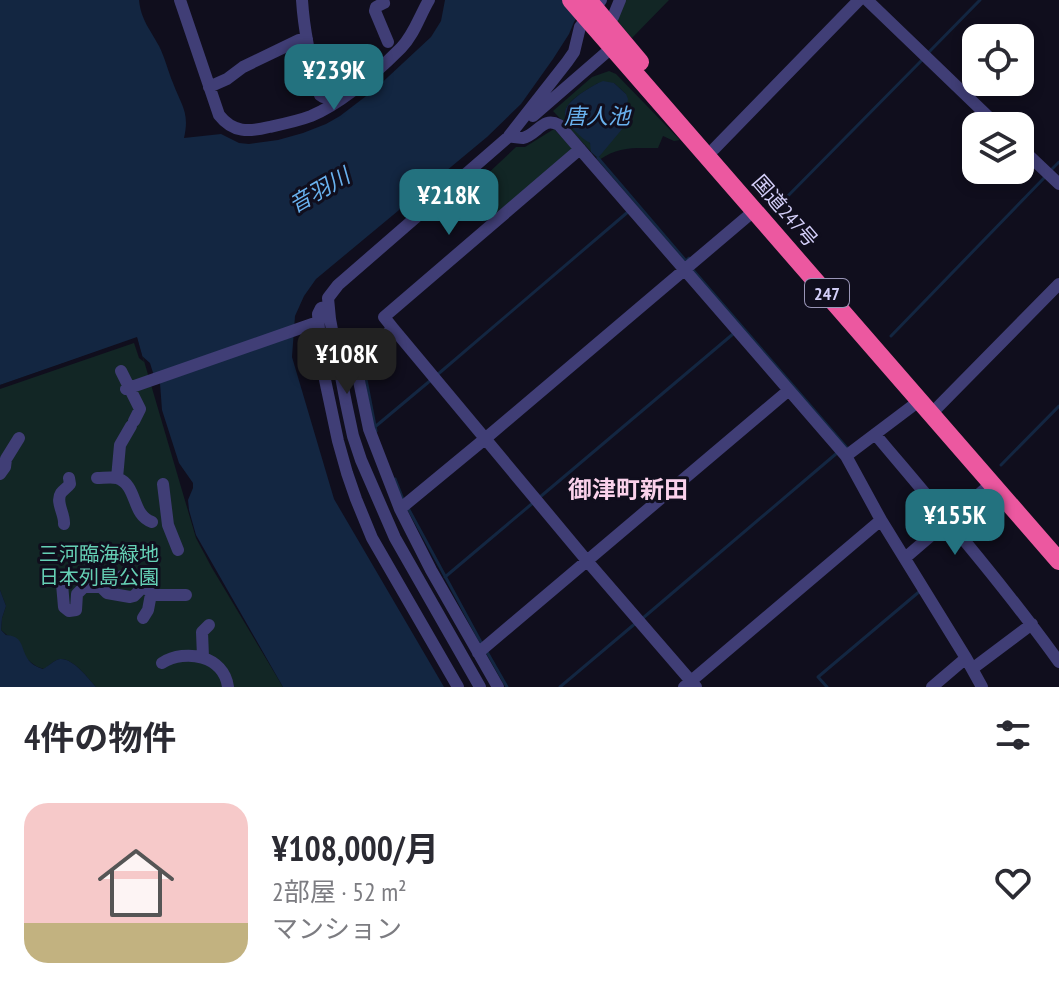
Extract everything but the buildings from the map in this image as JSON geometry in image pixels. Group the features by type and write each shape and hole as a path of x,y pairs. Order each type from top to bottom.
{"highway":[{"name":"国道247号","path":"571,0 601,16"},
{"name":"国道247号","path":"588,0 616,44 755,210 1059,550"},
{"name":"国道247号","path":"616,44 828,276 929,407 1059,561"}],"street":[{"path":"180,0 219,115 231,127 247,131 312,115 360,85 407,42 429,0"},
{"path":"302,0 320,95 323,97 355,83 360,85"},
{"path":"383,0 384,3 375,11 388,42"},
{"path":"509,136 574,52 580,27 601,16 613,17 620,0"},
{"path":"714,149 859,0"},
{"path":"867,0 983,112"},
{"path":"209,87 243,67 307,39"},
{"path":"480,687 395,538 361,460 353,436 328,298 338,285 616,44"},
{"path":"509,136 523,138 549,121 559,125 846,456 982,687"},
{"path":"580,149 384,317 392,327 690,685 881,520"},
{"path":"1034,160 1059,184"},
{"path":"400,509 755,210"},
{"path":"846,456 875,434 929,407 1059,284"},
{"path":"328,306 321,308 314,324 347,473 372,538 458,687"},
{"path":"126,389 314,324"},
{"path":"392,327 379,347 354,357 369,429 400,509 498,687"},
{"path":"121,371 135,419"},
{"path":"117,478 120,445 144,402 138,381"},
{"path":"478,653 789,390"},
{"path":"875,434 949,521 1059,662"},
{"path":"0,474 19,438"},
{"path":"64,524 59,501 61,493 70,484 69,478"},
{"path":"97,478 117,478 128,487 141,515 152,522"},
{"path":"161,483 168,525 178,550"},
{"path":"905,558 985,489"},
{"path":"122,576 136,578 147,590 148,610 143,618"},
{"path":"62,584 64,607 69,611 76,610 77,594 84,587 101,587 107,593 130,597 147,590 186,595"},
{"path":"932,687 1032,624"},
{"path":"203,657 202,632 209,625"},
{"path":"162,663 175,657 203,657 222,669 228,687"}],"green space":[{"path":"622,0 669,0 632,38 615,18"},
{"path":"609,71 616,74 680,140 663,136 658,148 620,150 599,160 553,111 592,77","holes":["598,83 614,83 626,94 608,143 598,158 591,144 569,124 565,111 573,100"]},
{"path":"554,129 573,149 491,221 467,193 516,147 525,147"},
{"name":"三河臨海緑地 日本列島公園","path":"137,337 196,538 283,687 96,687 80,669 65,660 58,660 44,669 33,664 10,636 1,630 6,606 0,590 0,385"}],"water":[{"name":"音羽川","path":"0,0 139,0 144,19 161,51 184,109 184,138 221,134 239,143 249,144 303,133 340,116 374,90 431,37 441,21 445,0 589,0 521,104 487,137 316,279 295,316 292,357 334,499 444,687 283,687 196,535 188,500 193,483 179,463 162,410 160,383 150,363 142,356 137,338 0,385"},
{"name":"唐人池","path":"603,81 614,83 628,99 623,128 598,158 591,152 590,143 570,125 565,111 580,94"},
{"path":"0,590 6,606 1,630 18,640 29,660 43,669 58,660 70,662 96,687 0,687"}],"pier":[{"path":"137,337 144,362 139,358 134,343 0,389 0,385"}],"waterway":[{"path":"928,53 980,0"},
{"path":"779,205 923,59"},
{"path":"598,158 686,261 689,258"},
{"path":"1050,171 1059,162"},
{"path":"891,336 1045,177"},
{"path":"437,375 629,211"},
{"path":"693,270 847,448"},
{"path":"540,497 733,334"},
{"path":"363,364 376,431"},
{"path":"376,426 431,380"},
{"path":"1001,465 1059,406"},
{"path":"643,618 837,453"},
{"path":"395,479 404,502"},
{"path":"445,577 534,502"},
{"path":"408,508 483,646"},
{"path":"827,687 818,677 920,591"},
{"path":"560,687 637,622"},
{"path":"487,652 507,687"}],"district":[{"name":"御津町新田","path":"628,489"}]}
